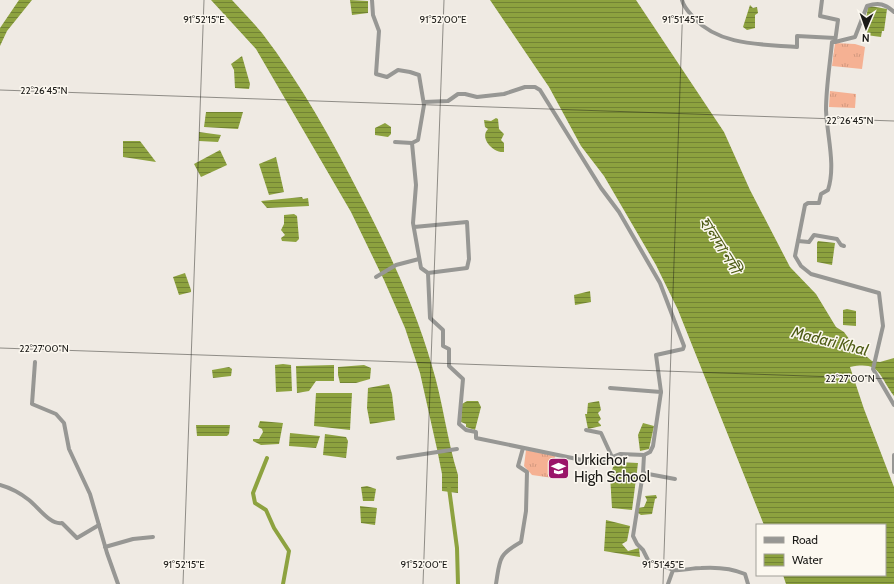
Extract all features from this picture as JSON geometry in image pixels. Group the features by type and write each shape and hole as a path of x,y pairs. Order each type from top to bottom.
{"street":[{"path":"372,0 372,10 379,31 376,74 387,77 398,70 419,75 424,102 418,140 412,143 394,142"},
{"path":"682,0 684,7 711,33 726,39 797,47 797,36 835,40 855,37 867,6 875,3 886,5 894,12"},
{"path":"822,0 820,16 838,20 835,40 832,42 826,109 831,160 829,186 828,190 821,194 819,203 805,205 795,256 801,266 810,274 879,293 883,326 873,369 894,404"},
{"path":"424,102 448,101 458,94 477,97 504,94 525,87 535,87 540,90 601,188 618,212 660,283 684,346 683,349 656,356 661,392 653,446 650,452 644,456 624,454 612,457 601,464 476,438 476,432 466,430 459,424 463,379 449,366 450,349 443,346 443,330 430,318 428,273"},
{"path":"412,143 416,185 414,227 419,259 422,268 428,273 467,268 469,259 467,222 414,227"},
{"path":"798,241 809,242 814,235 837,239 841,246 844,246"},
{"path":"378,276 396,265 419,259"},
{"path":"35,362 32,404 56,414 64,423 69,449 84,478 118,584"},
{"path":"610,388 661,392"},
{"path":"586,430 601,433 612,457"},
{"path":"496,584 500,561 505,551 522,542 526,511 527,472 518,466 523,448"},
{"path":"398,458 457,449"},
{"path":"894,455 894,472"},
{"path":"644,456 643,473 633,539 643,550 648,560 673,570 701,568 734,569 744,574 748,584"},
{"path":"643,473 675,479"},
{"path":"0,485 24,496 52,520 58,524 62,523 77,538 99,525"},
{"path":"105,547 133,539 153,537"},
{"path":"668,584 673,570"}],"green space":[{"path":"835,43 855,44 865,47 862,69 832,66"},
{"path":"830,91 856,94 855,108 829,107"},
{"path":"526,450 555,456 553,478 532,475 524,466"}],"water":[{"path":"19,0 32,0 7,31 0,46 0,28"},
{"path":"211,0 232,0 262,33 303,92 339,154 371,217 401,280 425,344 436,380 458,475 458,493 442,491 442,474 420,373 405,328 384,280 351,212 256,49"},
{"path":"350,0 368,1 368,13 352,15"},
{"path":"490,0 636,0 724,132 750,190 790,267 816,294 836,327 844,332 855,347 872,361 880,362 894,358 894,396 878,371 868,366 850,367 864,409 894,487 894,584 786,584 783,576 886,576 886,524 764,524 678,310 656,265 604,176 581,146 549,87"},
{"path":"750,5 753,8 757,7 758,13 755,15 755,28 747,30 743,27"},
{"path":"870,6 887,9 884,31 882,31 881,37 866,35 866,31 864,31 868,7"},
{"path":"242,56 250,84 249,89 235,88 234,70 231,64"},
{"path":"206,112 243,112 238,129 204,127"},
{"path":"496,118 498,119 499,129 504,134 501,140 504,143 504,152 500,152 492,148 488,144 485,137 488,129 485,127 484,120 491,121"},
{"path":"385,123 391,127 391,134 388,137 375,135 375,128"},
{"path":"199,132 221,135 218,142 199,141"},
{"path":"123,141 140,141 156,162 123,157"},
{"path":"220,150 227,165 201,177 194,164"},
{"path":"276,157 284,192 269,195 259,164"},
{"path":"302,197 303,199 308,198 309,206 267,208 261,201"},
{"path":"294,214 297,216 299,239 296,242 282,241 281,238 285,235 281,230 284,224 284,215"},
{"path":"818,241 835,243 832,265 817,262"},
{"path":"185,273 191,292 179,295 173,277"},
{"path":"590,291 591,302 575,305 574,295"},
{"path":"847,309 856,311 856,326 843,325 843,310"},
{"path":"275,365 291,365 292,391 276,392"},
{"path":"334,365 334,381 316,381 309,391 297,393 296,366"},
{"path":"364,365 371,368 370,379 356,383 340,383 338,367"},
{"path":"229,367 232,369 231,376 213,378 212,370"},
{"path":"389,384 392,394 395,420 370,424 367,408 368,388"},
{"path":"316,393 352,393 350,430 314,426"},
{"path":"467,401 478,401 481,407 475,430 466,427 466,424 461,422 462,404"},
{"path":"599,401 601,410 598,413 601,419 598,422 601,426 588,429 585,414 587,414 588,403"},
{"path":"260,421 283,423 279,444 261,445 253,441 253,439 259,439 263,432 262,429 258,427"},
{"path":"643,423 654,426 649,449 640,451 638,435"},
{"path":"196,425 230,425 229,434 227,436 197,436"},
{"path":"290,433 320,436 316,448 289,446"},
{"path":"325,434 346,437 348,441 346,458 323,455"},
{"path":"615,462 638,463 632,510 612,508 610,475"},
{"path":"367,486 376,489 374,501 363,501 361,487"},
{"path":"656,495 657,498 655,499 652,514 641,515 638,513 638,508 644,507 647,500 645,496"},
{"path":"360,506 377,508 375,525 361,523"},
{"path":"606,520 630,526 627,541 622,544 628,551 639,548 640,557 604,551"}],"waterway":[{"path":"267,458 253,493 255,503 266,510 274,528 289,551 283,584"},
{"path":"449,488 457,548 458,584"}],"place":[{"name":"Urkichor High School","path":"558,469"}],"water label":[{"name":"হালদা নদী","path":"720,245"},
{"name":"Madari Khal","path":"830,341"}]}
